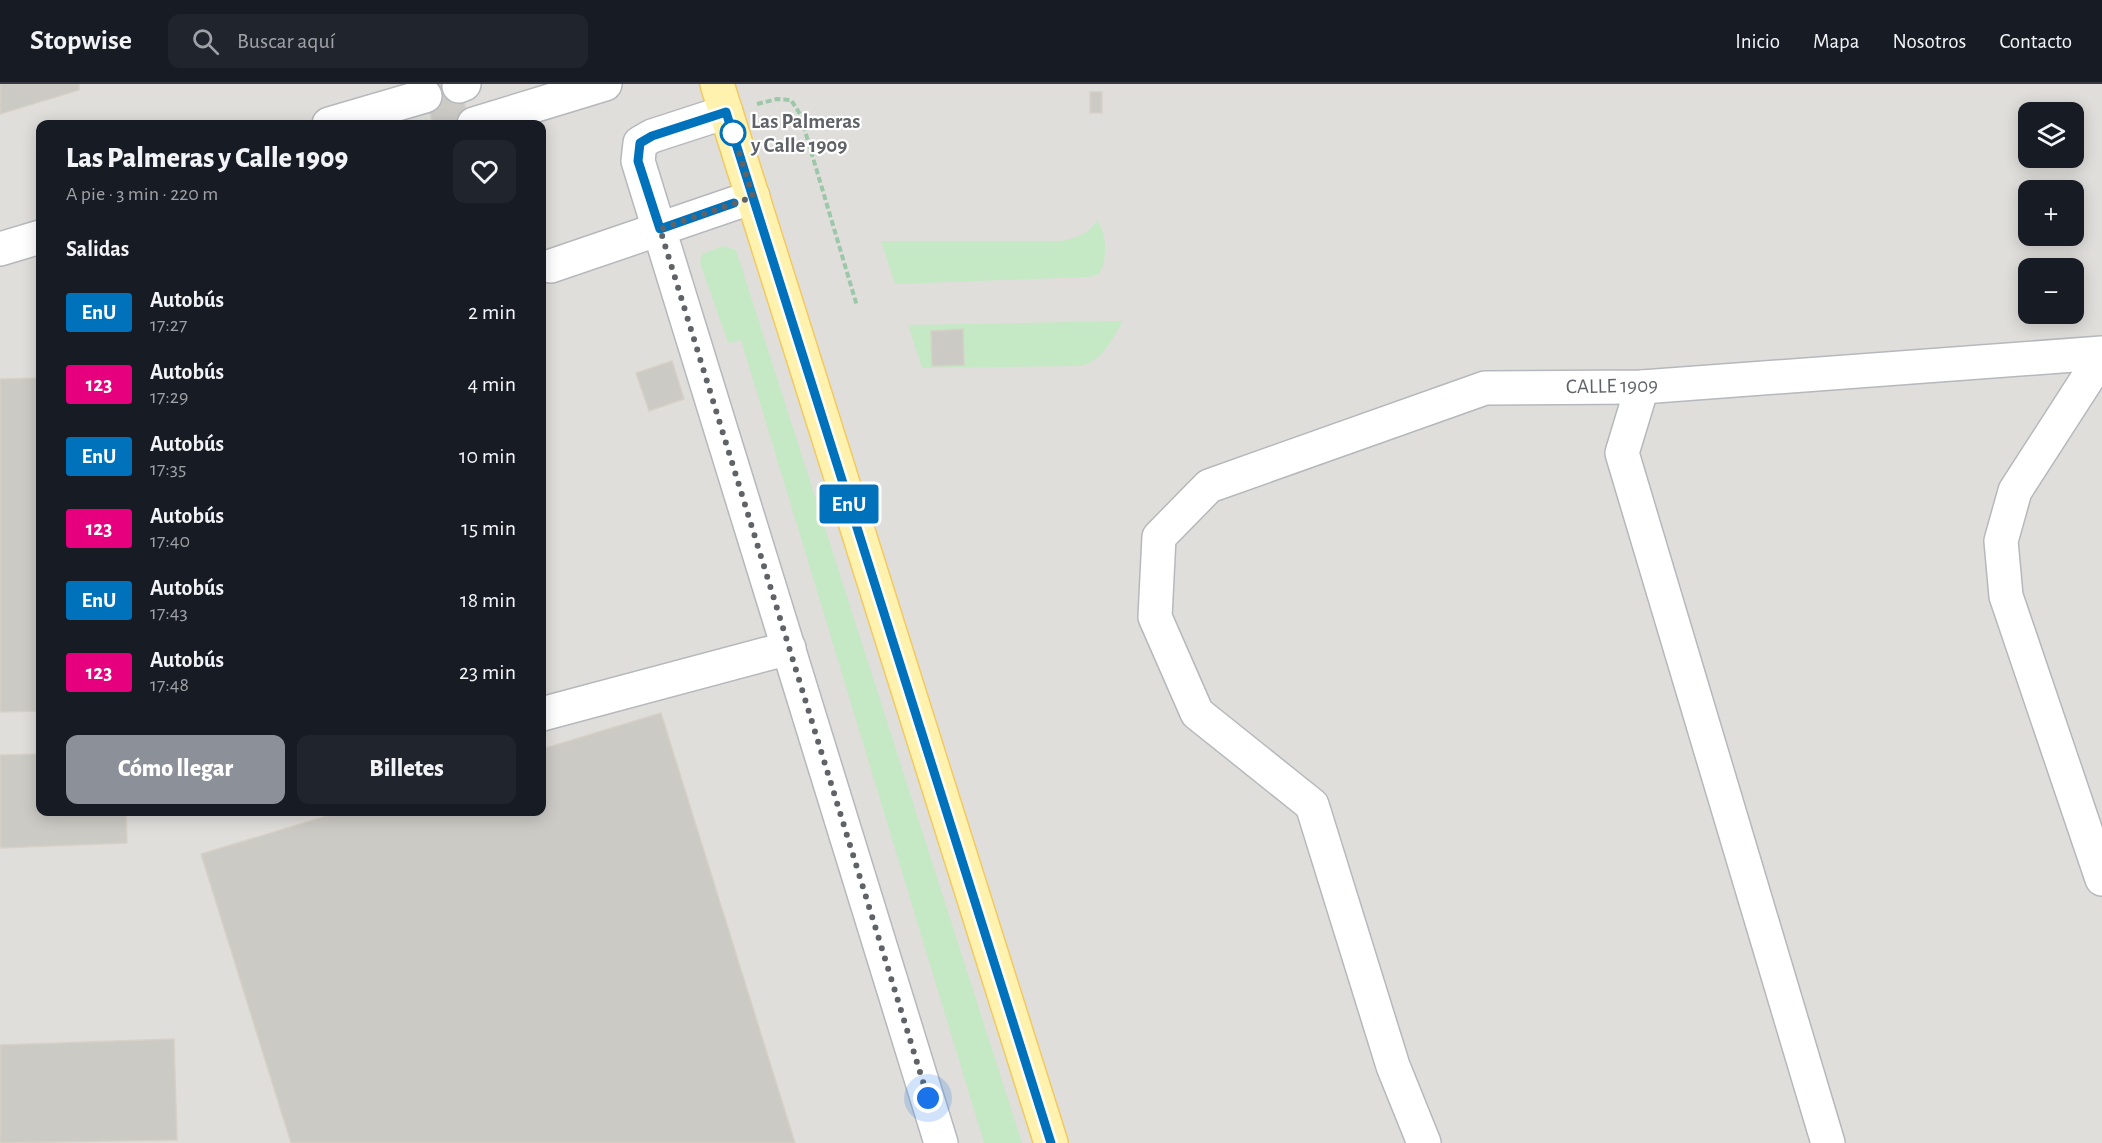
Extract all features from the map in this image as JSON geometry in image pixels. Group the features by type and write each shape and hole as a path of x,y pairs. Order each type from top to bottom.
{"main road":[{"path":"722,98 1051,1143"}],"lane":[{"path":"487,120 605,84"},
{"path":"343,120 425,96"},
{"path":"722,98 640,143 638,161 941,1143"},
{"path":"550,266 753,197"},
{"path":"0,249 36,238"},
{"path":"2102,354 2015,491 2001,541 2006,596 2102,879"},
{"name":"CALLE 1909","path":"1424,1143 1393,1066 1312,805 1197,713 1155,617 1159,537 1209,486 1485,388 1642,387 2102,354"},
{"path":"1642,387 1622,453 1828,1143"},
{"path":"546,713 789,648"}],"path":[{"path":"722,98 791,100 800,114 857,306"}],"shaded area":[{"path":"0,84 2102,84 2102,1143 0,1143"}],"green space":[{"path":"1097,220 1103,232 1104,261 1099,274 1088,277 895,284 881,241 1060,241 1081,235"},
{"path":"723,246 736,250 1022,1143 984,1143 741,340 728,343 700,263 702,254"},
{"path":"1123,321 1101,354 1081,366 922,368 908,325"}],"building":[{"path":"0,84 79,84 79,90 0,114"},
{"path":"422,84 459,84 469,120 432,120"},
{"path":"1090,92 1102,92 1102,113 1090,113"},
{"path":"963,329 964,365 932,366 931,331"},
{"path":"672,361 684,399 649,411 636,373"},
{"path":"36,378 36,711 0,712 0,379"},
{"path":"661,713 795,1143 291,1143 201,854 327,816 546,816 546,748"},
{"path":"36,754 36,816 126,816 127,843 0,848 0,755"},
{"path":"174,1039 177,1140 0,1143 0,1045"}],"bus line":[{"name":"EnU","path":"734,203 660,229 638,161 640,143 652,136 726,112 1051,1143"}],"place":[{"name":"Las Palmeras y Calle 1909","path":"733,133"}],"route":[{"path":"733,133 753,197 660,229 928,1098"}]}
